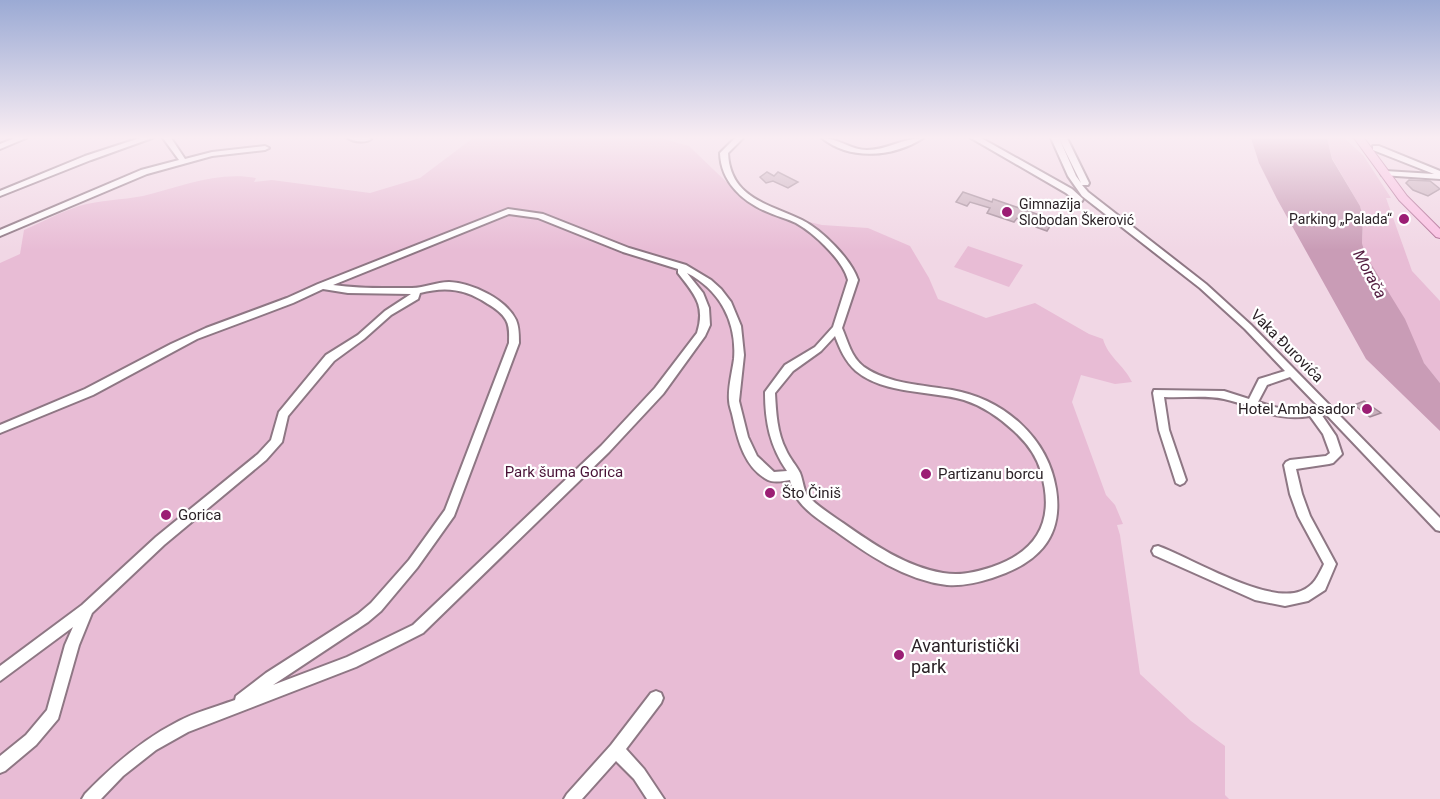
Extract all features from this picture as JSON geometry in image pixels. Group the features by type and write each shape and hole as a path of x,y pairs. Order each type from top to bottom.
{"main road":[{"path":"1391,175 1440,227"},
{"path":"1391,175 1403,198 1440,235"}],"street":[{"path":"0,194 46,175"},
{"path":"0,233 135,175"},
{"path":"728,175 730,181 747,196 767,210 782,214 809,228 847,267 853,280 837,328 818,349 789,368 770,392 770,410 779,449 795,475 799,492 818,513 882,557 933,576 963,580 1016,564 1037,549 1052,521 1050,485 1047,470 1030,438 989,407 956,394 930,392 892,382 862,369 852,360 837,328"},
{"path":"1041,175 1079,199"},
{"name":"Vaka Đurovića","path":"1072,175 1085,194 1225,306 1440,526"},
{"name":"Vaka Đurovića","path":"1080,175 1097,204"},
{"path":"1422,175 1440,176"},
{"path":"0,429 119,378 159,353 195,336 297,299 321,286 508,211 540,216 626,250 683,267 696,272 714,288 727,301 736,324 739,352 734,402 746,448 757,466 772,477 795,475"},
{"path":"90,799 117,771 184,726 351,662 418,629 605,449 659,391 702,334 706,325 704,305 699,292 682,273 683,267"},
{"path":"231,709 271,678 338,637 376,607 413,564 450,512 514,343 514,327 508,313 470,288 441,285 416,291 348,290 321,286"},
{"path":"0,674 87,609 160,541 262,457 276,442 283,415 330,358 368,331 388,313 415,297 416,291"},
{"path":"1252,404 1263,382 1288,375"},
{"path":"1180,480 1164,430 1158,393 1224,395 1280,413 1294,415 1328,409"},
{"path":"1158,551 1260,596 1285,600 1302,597 1320,586 1330,564 1324,550 1307,525 1292,481 1290,465 1329,460 1336,454 1332,439 1323,423 1312,412"},
{"path":"0,766 31,740 53,714 72,645 87,609"},
{"path":"572,799 616,750 656,698"},
{"path":"616,750 639,774 656,799"}],"green space":[{"name":"Park šuma Gorica","path":"424,175 719,175 742,197 767,212 822,225 868,228 910,246 929,278 938,299 986,318 1035,303 1089,334 1103,339 1132,382 1115,384 1081,375 1072,402 1106,495 1115,505 1123,524 1117,525 1140,674 1191,721 1225,746 1225,795 1229,799 0,799 0,263 20,254 24,230 58,214 95,202 143,196 213,178 241,176 256,178 254,182 272,180 370,193"},
{"path":"1342,175 1376,175 1391,198 1386,198 1412,271 1440,301 1440,383 1424,363 1365,254 1362,243 1363,217 1360,206"},
{"path":"968,246 1023,265 1009,287 954,267"}],"water":[{"name":"Morača","path":"1265,175 1342,175 1360,206 1363,217 1362,243 1365,254 1405,319 1424,363 1440,383 1440,431 1366,359"}],"building":[{"path":"785,175 798,182 788,188 773,181 766,183 760,177"},
{"path":"1409,180 1430,181 1440,189 1428,196 1413,190 1406,183"},
{"name":"Gimnazija Slobodan Škerović","path":"963,192 992,202 993,199 1054,220 1047,231 1036,227 1038,224 1017,218 1014,222 987,213 990,208 970,202 967,206 956,202"},
{"name":"Hotel Ambasador","path":"1364,401 1381,413 1370,417 1354,405"}],"place":[{"name":"Gimnazija Slobodan Škerović","path":"1007,212"},
{"name":"Parking „Palada“","path":"1404,219"},
{"name":"Hotel Ambasador","path":"1367,409"},
{"name":"Partizanu borcu","path":"926,474"},
{"name":"Što Činiš","path":"770,493"},
{"name":"Gorica","path":"166,515"},
{"name":"Avanturistički park","path":"899,655"}]}
